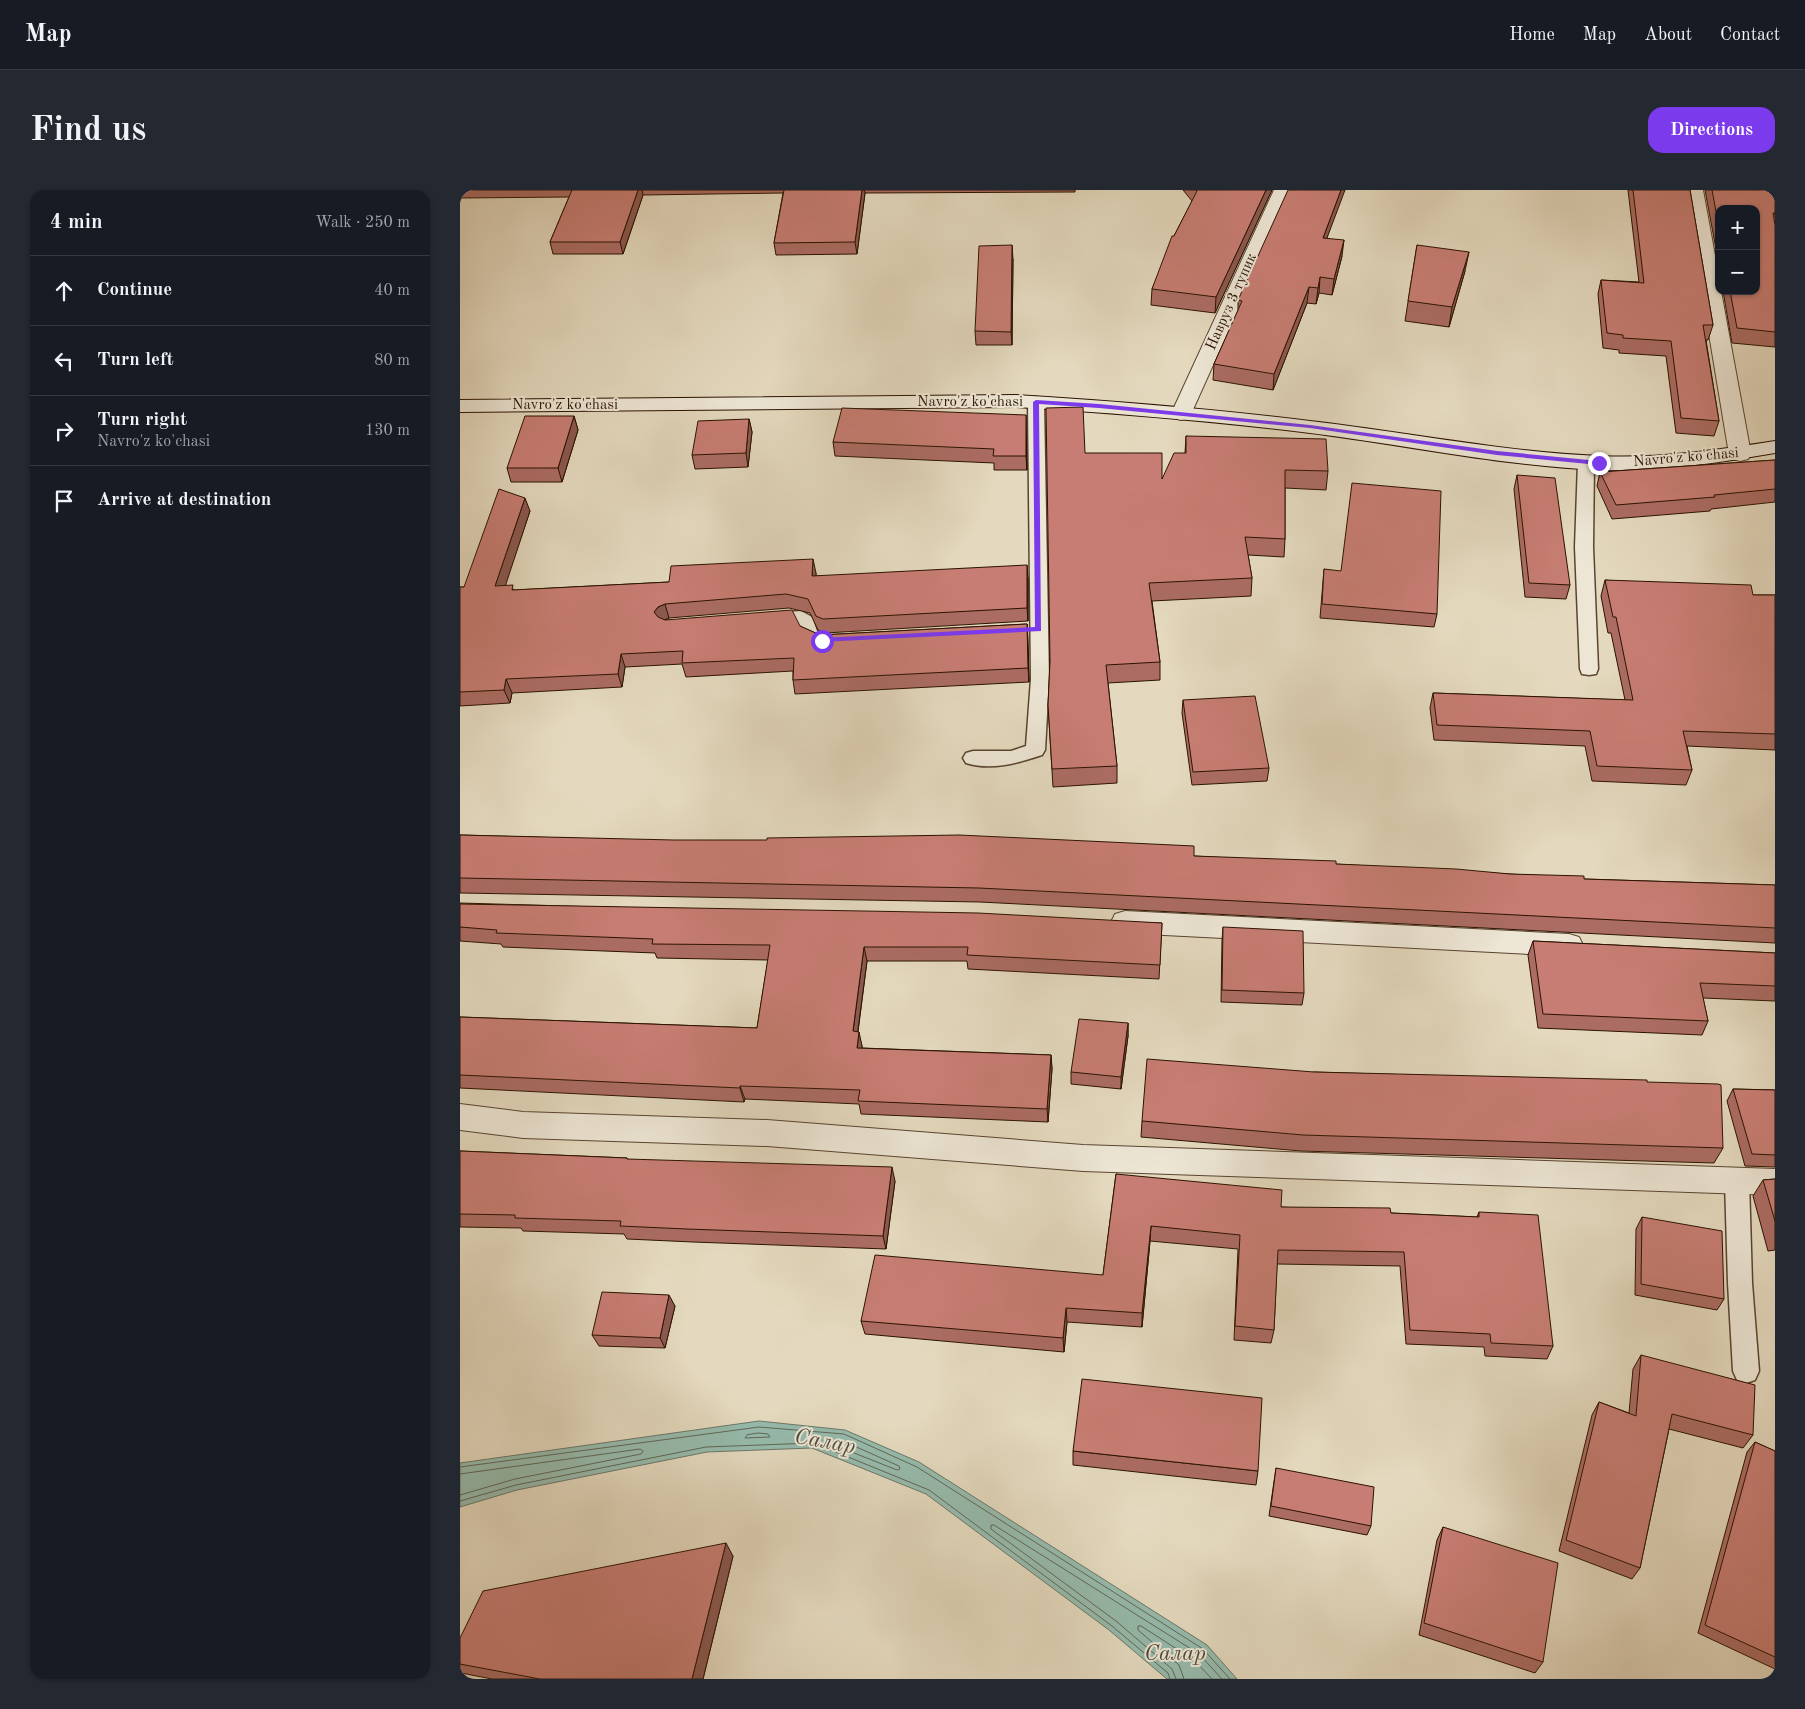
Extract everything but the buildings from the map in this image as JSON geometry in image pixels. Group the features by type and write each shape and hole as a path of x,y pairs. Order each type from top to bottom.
{"street":[{"name":"Навруз 3 тупик","path":"1182,414 1283,190"},
{"path":"1694,190 1740,454"},
{"name":"Navro'z ko'chasi","path":"460,406 1036,402 1099,406 1310,427 1497,453 1586,462 1644,463 1740,454 1775,447"},
{"path":"1100,921 1596,946"},
{"path":"460,1118 523,1125 767,1133 1093,1158 1391,1170 1775,1182"}],"lane":[{"path":"973,758 1012,758 1034,750 1040,679 1036,402"},
{"path":"1586,462 1584,547 1589,669"},
{"path":"752,619 801,617 806,621 809,634 822,641 852,639"},
{"path":"1019,630 1039,630"},
{"path":"1737,1181 1740,1283 1746,1371"}],"water":[{"name":"Салар","path":"759,1421 845,1430 919,1462 1207,1645 1237,1679 1167,1679 1109,1630 926,1494 812,1448 707,1452 517,1490 460,1507 460,1463"}],"route":[{"path":"822,641 1039,630 1036,402 1099,406 1310,427 1497,453 1599,463"}]}
